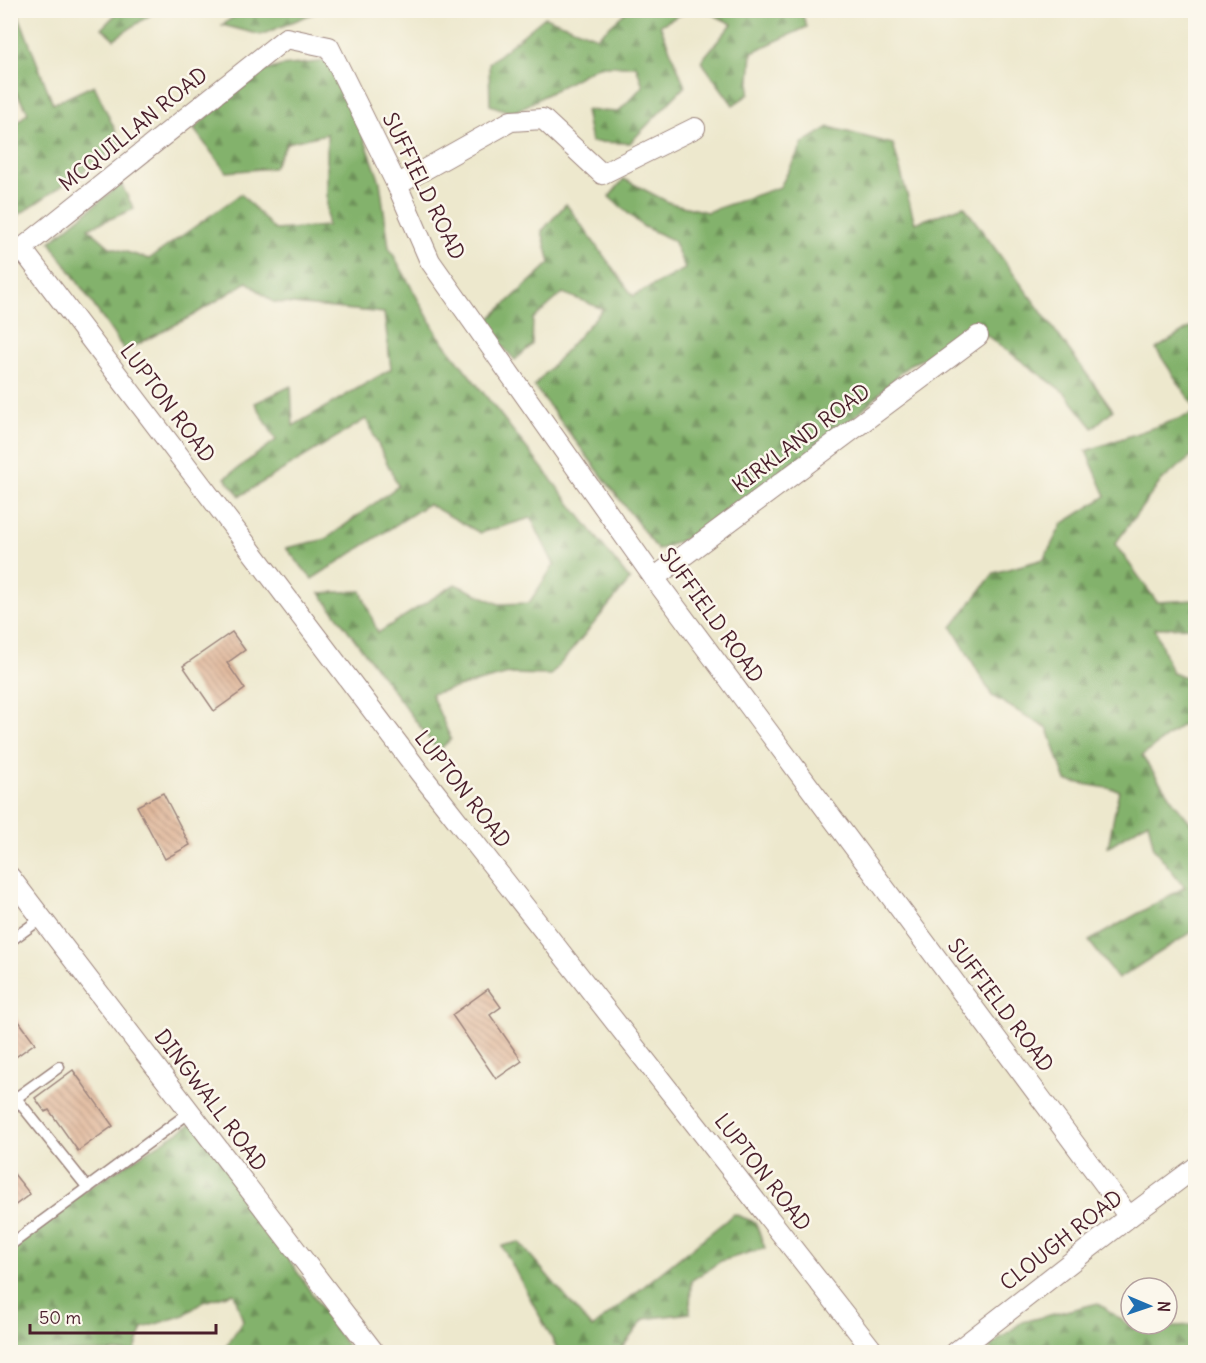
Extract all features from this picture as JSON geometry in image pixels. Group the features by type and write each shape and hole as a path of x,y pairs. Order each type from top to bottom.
{"street":[{"name":"SUFFIELD ROAD","path":"286,38 329,47 397,185 430,261 654,578 1129,1218"},
{"name":"MCQUILLAN ROAD","path":"16,254 286,38"},
{"path":"397,185 511,121 543,119 602,174 695,128"},
{"name":"LUPTON ROAD","path":"16,254 874,1353"},
{"name":"KIRKLAND ROAD","path":"654,578 978,336"},
{"name":"DINGWALL ROAD","path":"10,877 374,1353"},
{"name":"CLOUGH ROAD","path":"956,1353 1196,1167"}],"lane":[{"path":"10,941 42,918"},
{"path":"59,1067 13,1100 88,1188"},
{"path":"10,1245 190,1112"}],"green space":[{"path":"11,10 17,11 53,104 94,85 122,145 11,220 11,129 28,112 11,84"},
{"path":"120,10 156,11 114,39 102,28"},
{"path":"242,11 319,11 261,35 222,25"},
{"path":"627,11 688,11 660,25 685,86 630,143 591,142 585,110 618,112 643,86 636,66 598,66 513,113 490,105 489,63 545,17 597,37"},
{"path":"706,11 801,11 807,27 752,52 749,94 733,105 701,61 732,24"},
{"path":"336,60 380,182 389,247 438,335 630,580 551,675 509,674 431,694 451,739 438,751 320,593 361,591 378,633 455,584 499,604 529,603 554,565 531,518 480,533 428,504 312,579 286,548 326,539 398,486 366,419 240,496 225,478 276,440 255,403 291,386 293,426 391,369 384,313 273,302 247,282 192,316 125,351 50,242 121,184 134,209 88,228 110,247 149,259 241,194 275,230 327,226 327,134 287,143 273,168 226,172 194,129 255,74 281,66"},
{"path":"829,127 893,144 915,223 964,206 1113,410 1093,428 1065,393 986,335 910,364 820,450 733,518 658,550 534,386 603,309 563,293 533,319 532,345 515,360 483,325 550,263 542,231 566,204 633,296 685,269 673,240 644,227 609,197 624,179 670,203 707,212 780,187 803,143"},
{"path":"1195,324 1195,408 1156,349"},
{"path":"1195,413 1195,454 1161,481 1115,544 1157,602 1195,600 1195,627 1155,628 1172,673 1195,680 1195,715 1142,756 1195,828 1195,930 1118,979 1089,941 1185,887 1154,849 1148,821 1108,847 1119,790 1066,781 1048,729 992,696 952,627 994,573 1044,559 1062,524 1106,496 1086,451"},
{"path":"196,1121 349,1349 348,1352 232,1352 225,1348 243,1321 234,1293 203,1302 184,1315 143,1328 135,1350 137,1352 11,1352 10,1245 88,1188"},
{"path":"734,1214 755,1222 765,1248 721,1261 691,1281 690,1313 644,1319 619,1352 559,1352 502,1246 519,1242 592,1328"},
{"path":"1098,1303 1119,1318 1119,1336 1179,1336 1179,1326 1195,1325 1195,1352 995,1352 988,1348 1022,1322"}],"building":[{"path":"232,632 245,650 227,663 245,689 214,711 183,666"},
{"path":"163,793 190,845 165,859 137,806"},
{"path":"488,989 501,1007 490,1015 522,1061 496,1079 452,1015"},
{"path":"10,1009 35,1043 10,1061"},
{"path":"73,1070 113,1126 78,1151 49,1110 45,1112 35,1098"},
{"path":"10,1169 30,1194 10,1209"}]}
